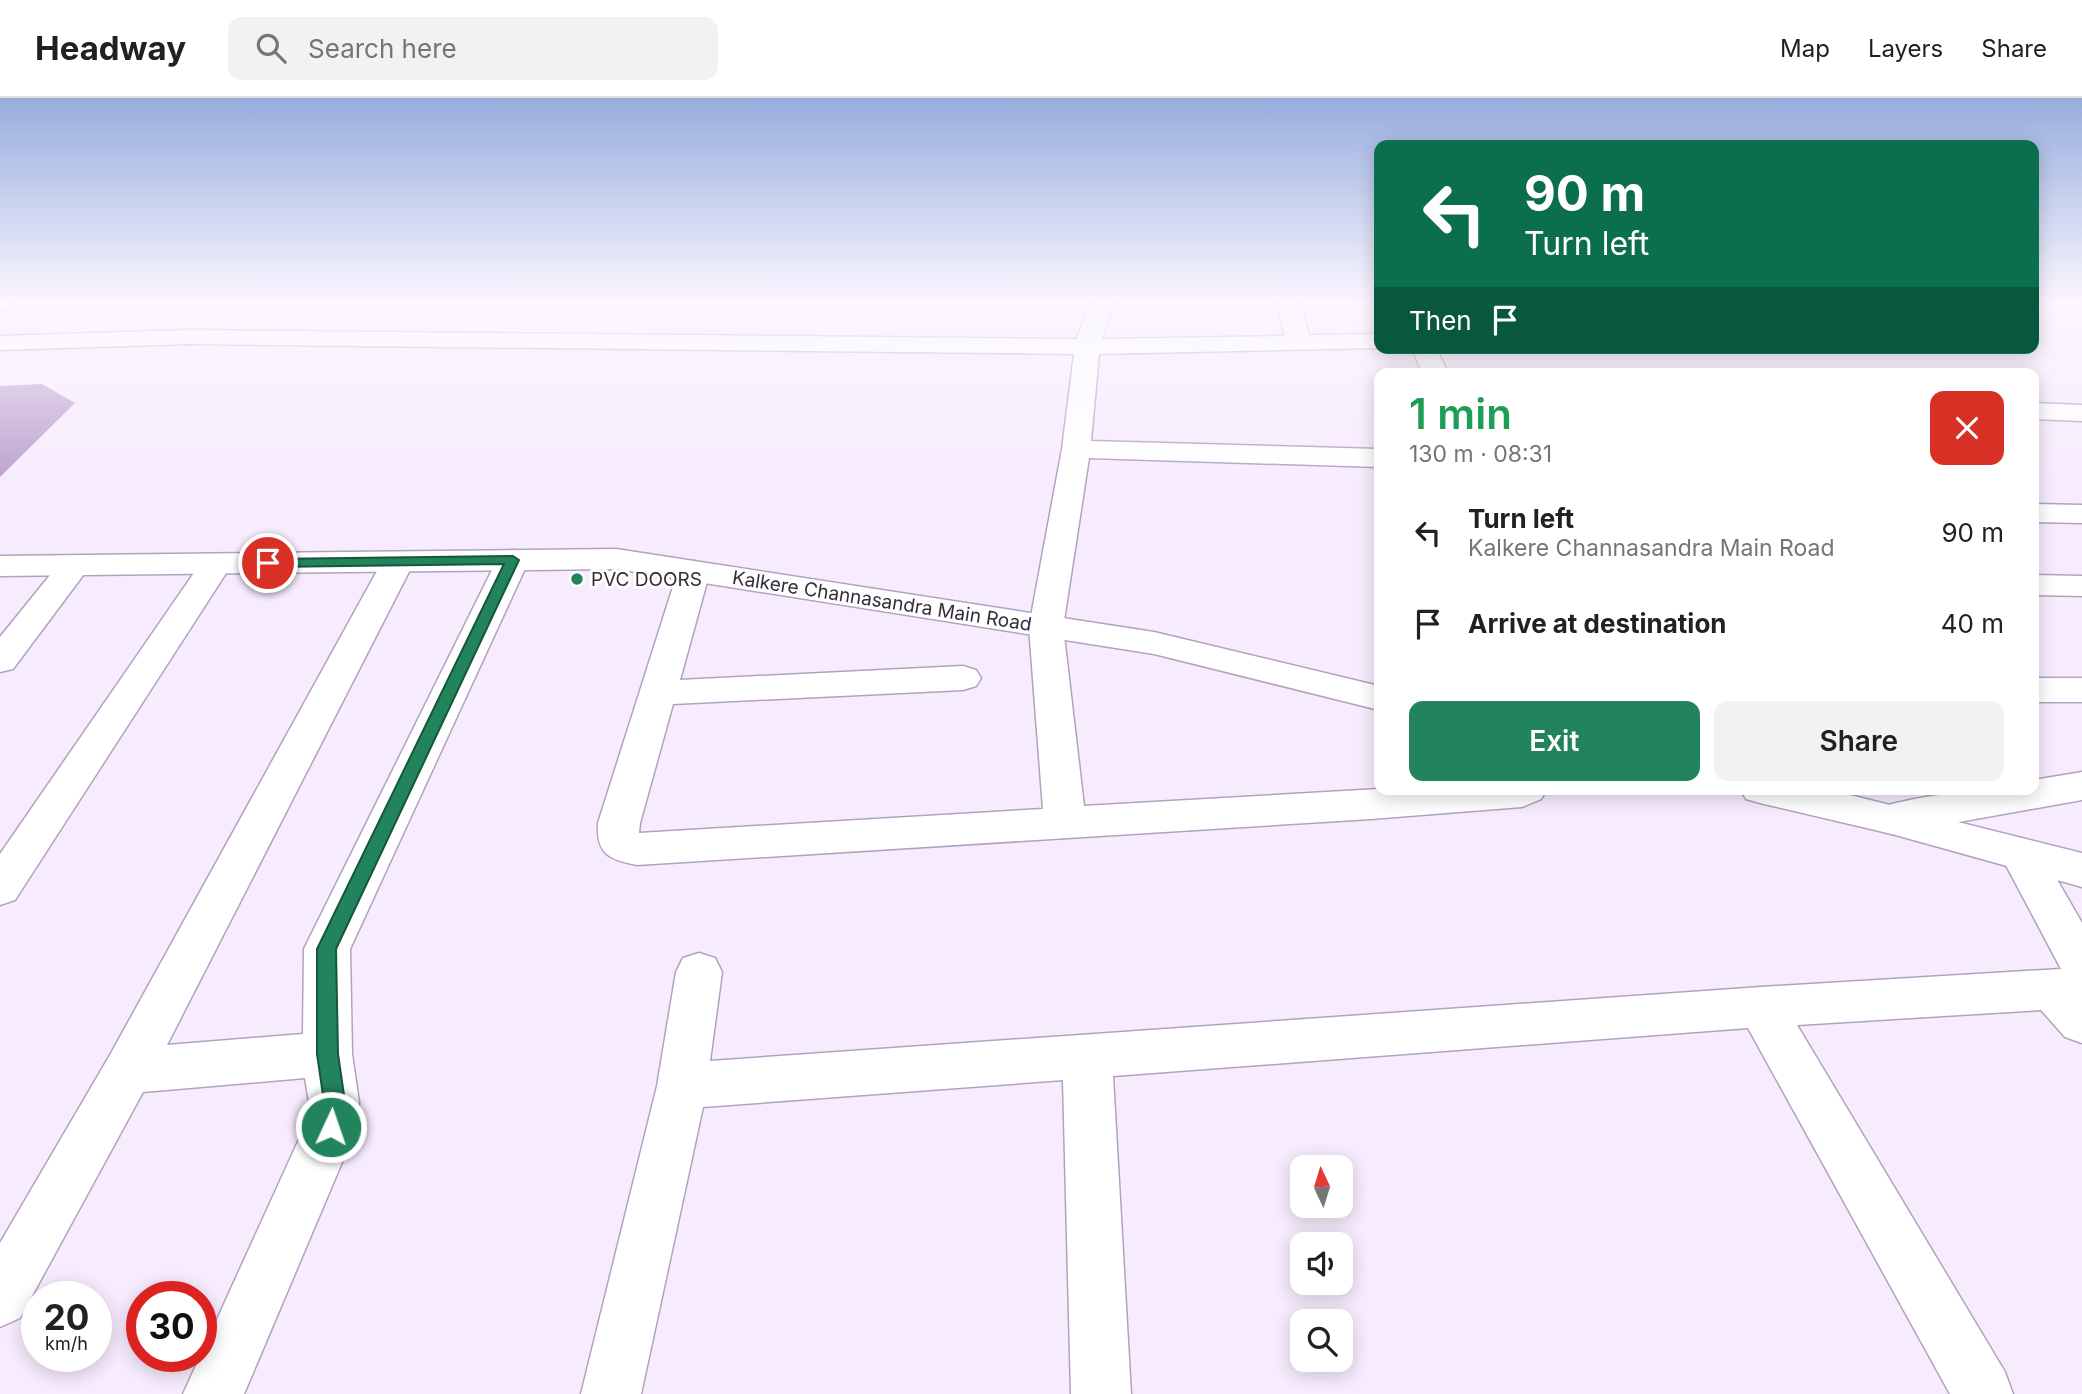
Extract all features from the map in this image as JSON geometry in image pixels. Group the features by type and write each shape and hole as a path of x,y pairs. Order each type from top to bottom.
{"street":[{"path":"1065,823 1046,627 1076,449 1086,360"},
{"path":"2039,411 2082,412"},
{"path":"1076,449 1374,458"},
{"path":"2039,513 2082,514"},
{"name":"Kalkere Channasandra Main Road","path":"0,566 616,559 1153,643 1374,697"},
{"path":"213,1394 331,1127 334,1102 327,1054 327,949 513,560"},
{"path":"0,1298 128,1071 398,562"},
{"path":"0,888 216,564"},
{"path":"0,661 74,566"},
{"path":"694,571 619,823 618,840 626,847 637,849 1484,795"},
{"path":"2039,585 2082,586"},
{"path":"658,693 962,678"},
{"path":"2039,690 2082,690"},
{"path":"1807,795 2082,870"},
{"path":"1892,819 2003,795"},
{"path":"682,1086 1761,1007 2074,991 2021,854"},
{"path":"611,1394 682,1086 699,972"},
{"path":"1761,1007 1983,1394"},
{"path":"128,1071 327,1054"},
{"path":"1087,1056 1101,1394"}],"shaded area":[{"path":"42,384 75,403 0,477 0,386"}],"place":[{"name":"PVC DOORS","path":"577,579"}],"route":[{"path":"268,563 513,560 327,949 327,1054 334,1102 331,1127"}]}
